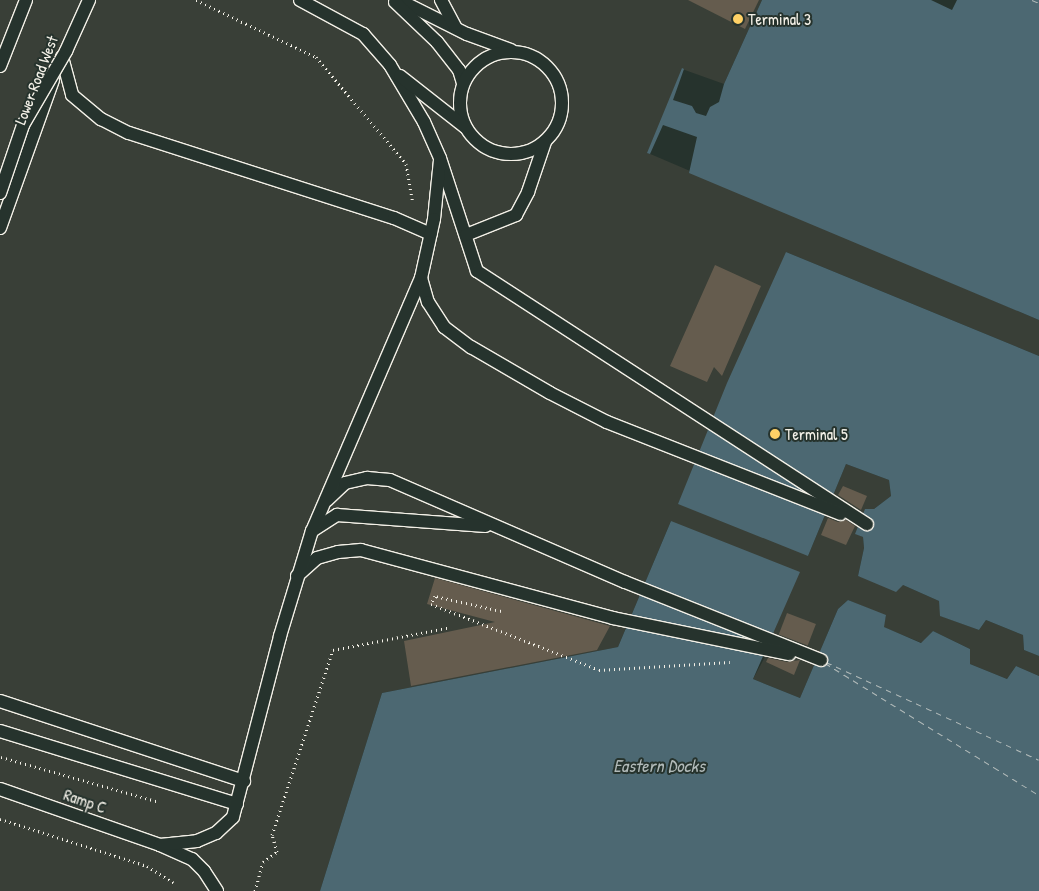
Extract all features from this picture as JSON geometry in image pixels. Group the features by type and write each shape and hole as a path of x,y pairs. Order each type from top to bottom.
{"lane":[{"path":"0,66 26,0"},
{"name":"Lower Road West","path":"0,228 83,0"},
{"path":"0,193 23,126 66,51 89,0"},
{"path":"300,0 366,36 393,70 424,122 440,158 477,271 867,524 607,422 550,393 471,347 444,327 428,302 421,278"},
{"path":"393,0 438,42 459,70 463,83"},
{"path":"399,0 456,28 532,56 546,65 557,79 562,95 562,112 556,129 545,142 528,192 516,215 466,236"},
{"path":"441,0 456,28"},
{"path":"465,127 459,98 463,83 472,69 484,58 515,51"},
{"path":"62,58 72,95 101,119 122,130 394,218 431,234"},
{"path":"393,70 465,127 476,142 503,154 518,154 545,142"},
{"path":"160,845 197,841 216,833 233,817 296,577 312,531 321,506 421,278 431,234 440,158"},
{"path":"296,577 317,558 338,552 361,550 613,618 820,660 549,549 390,480 367,478 345,483 321,506"},
{"path":"312,531 337,514 499,527"},
{"path":"0,702 244,781"},
{"path":"0,731 237,804"},
{"name":"Ramp C","path":"0,789 160,845 192,859 204,871 217,891"}],"path":[{"path":"196,0 316,57 406,164 413,202"},
{"path":"501,611 435,596 431,604 599,670 738,662"},
{"path":"255,891 263,862 277,852 272,836 333,650 451,627"},
{"path":"1,757 159,802"},
{"path":"0,819 147,866 173,882"}],"shaded area":[{"path":"0,0 762,0 724,84 682,69 648,153 1039,320 1039,356 786,252 808,556 846,464 889,480 891,496 874,509 856,534 863,537 864,548 858,576 903,585 939,601 941,616 979,630 986,620 1023,635 1024,650 1039,656 1039,676 1016,666 1007,679 970,664 970,649 933,631 922,643 883,627 886,616 848,600 838,609 800,698 753,679 766,655 671,521 618,647 382,693 320,891 0,891"}],"water":[{"path":"762,0 931,0 952,10 957,0 1039,0 1039,320 689,173 697,137 663,125 650,154 647,153 682,68 684,69 673,100 692,106 696,113 706,116 710,107 719,102 724,84"},
{"path":"786,252 1039,356 1039,656 1024,650 1023,635 986,620 979,630 940,616 939,601 903,585 896,592 858,576 864,548 863,537 855,534 865,509 874,509 891,496 889,480 846,464 808,556 678,504 727,383"},
{"name":"Eastern Docks","path":"671,521 800,572 753,679 800,698 838,609 848,600 886,615 884,627 921,643 933,631 970,649 970,664 1007,679 1016,666 1039,676 1039,891 320,891 382,693 618,647"}],"building":[{"name":"Terminal 3","path":"688,0 759,0 745,29"},
{"name":"Terminal 5","path":"715,265 761,286 722,376 714,367 707,382 670,366"},
{"path":"843,486 867,496 861,510 838,495"},
{"path":"828,518 838,522 846,520 855,526 846,545 821,535"},
{"path":"435,578 610,626 597,650 411,686 404,641 495,622 427,604"},
{"path":"787,613 816,624 808,646 779,634"},
{"path":"768,658 787,662 800,660 794,675 766,662"}],"ferry route":[{"path":"1032,0 1039,3"},
{"path":"826,662 1039,760"},
{"path":"825,663 1039,795"}],"place":[{"name":"Terminal 3","path":"738,19"},
{"name":"Terminal 5","path":"775,434"}]}
